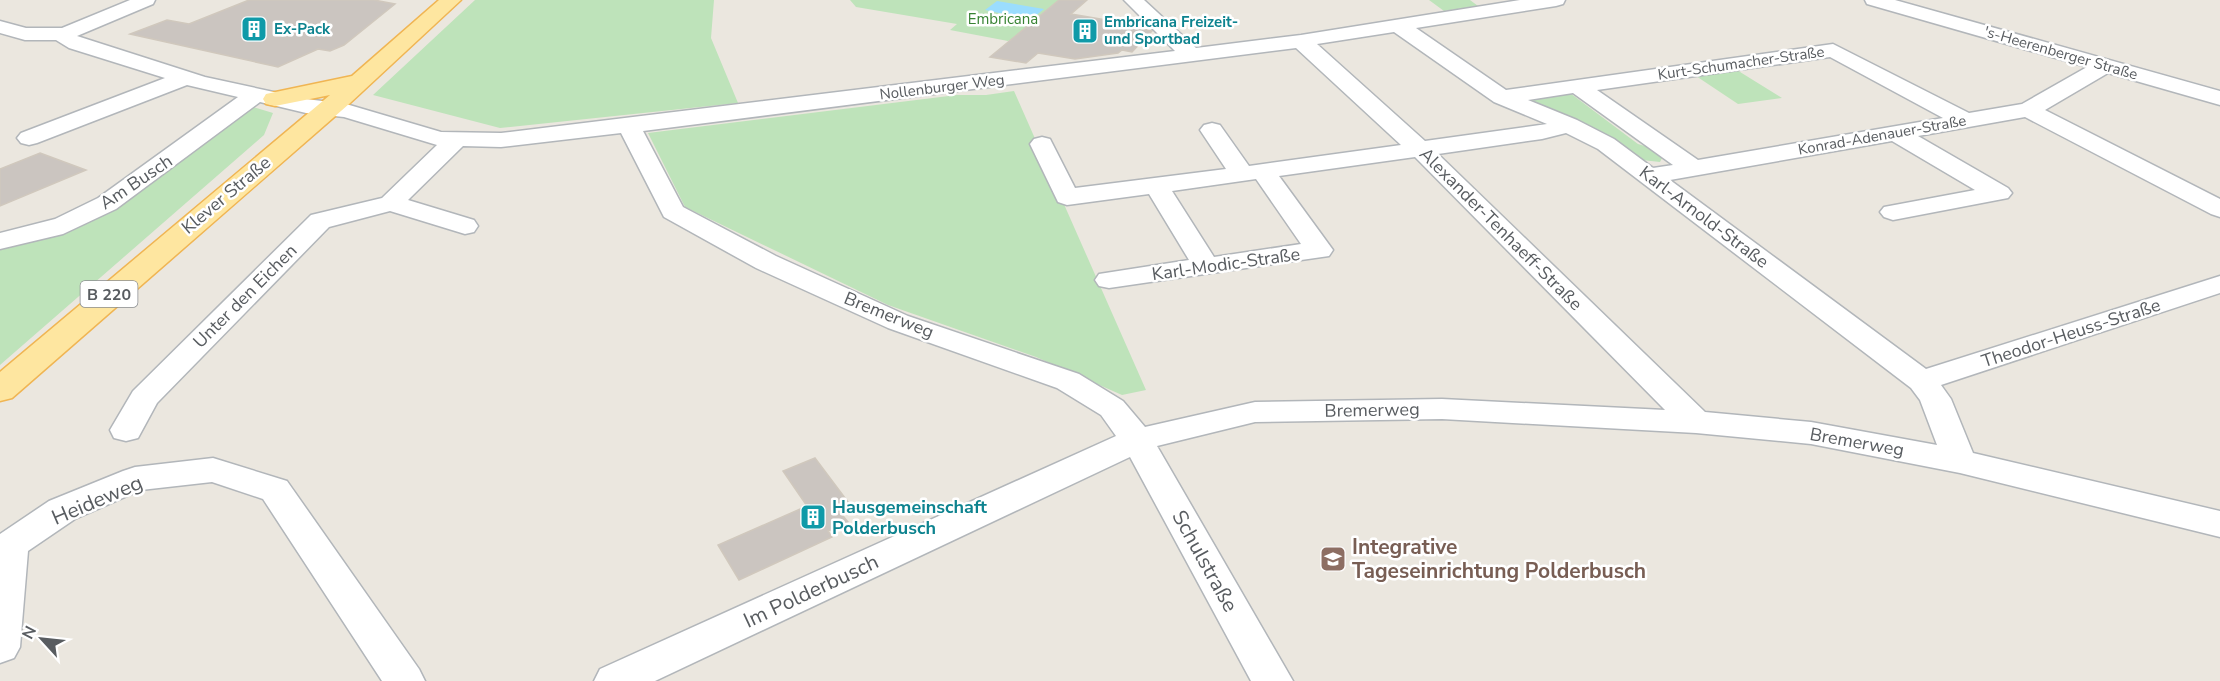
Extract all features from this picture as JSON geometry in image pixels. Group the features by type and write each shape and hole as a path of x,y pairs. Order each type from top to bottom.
{"main road":[{"name":"Klever Straße","path":"0,390 451,0"},
{"path":"266,97 357,82"}],"street":[{"path":"0,27 25,34 65,34 146,0"},
{"path":"1134,0 1193,56"},
{"name":"Nollenburger Weg","path":"65,34 64,37 76,44 188,78 266,97 306,106 330,107 440,139 501,140 1193,56 1556,0"},
{"name":"'s-Heerenberger Straße","path":"1874,0 1909,4 2104,66 2220,99"},
{"name":"Karl-Arnold-Straße","path":"1399,26 1502,97 1569,125 1606,144 1922,381 1935,399 1959,461"},
{"name":"Alexander-Tenhaeff-Straße","path":"1301,41 1420,149 1696,422"},
{"name":"Kurt-Schumacher-Straße","path":"1502,97 1833,50 1964,120"},
{"name":"Konrad-Adenauer-Straße","path":"1649,176 2028,110 2104,66"},
{"path":"29,138 188,78"},
{"name":"Karl-Arnold-Straße","path":"1577,86 1692,167"},
{"name":"Am Busch","path":"0,241 82,218 144,180 266,97"},
{"path":"2028,110 2220,209"},
{"name":"Bremerweg","path":"628,125 673,212 766,262 898,322 1068,381 1112,408 1137,440 1255,412 1442,409 1696,422 1811,433 1959,461 2220,524"},
{"path":"1042,144 1067,197 1542,132 1569,125"},
{"path":"1212,130 1253,173"},
{"path":"1893,212 1999,193 1896,133"},
{"name":"Unter den Eichen","path":"126,430 144,398 320,221 391,203 456,140"},
{"name":"Karl-Modic-Straße","path":"1109,280 1319,250 1253,173"},
{"path":"1156,186 1206,266"},
{"path":"391,203 465,226"},
{"name":"Theodor-Heuss-Straße","path":"1922,381 2220,284"},
{"name":"Im Polderbusch","path":"615,681 1137,440"},
{"name":"Schulstraße","path":"1137,440 1272,681"},
{"name":"Heideweg","path":"0,647 10,545 62,510 135,479 213,470 274,490 404,681"}],"green space":[{"path":"475,0 714,0 711,38 738,103 500,128 373,95"},
{"name":"Embricana","path":"850,0 1074,0 1037,27 1008,41 950,30 957,24 856,7"},
{"path":"1429,0 1470,0 1478,6 1444,11"},
{"path":"1732,67 1782,98 1738,104 1690,72"},
{"path":"1566,90 1638,144 1663,156 1660,162 1642,160 1583,123 1526,99"},
{"path":"1014,91 1146,390 1122,395 1036,357 888,305 685,207 648,133 957,95 986,95"},
{"path":"250,106 273,113 264,135 0,365 0,245 62,231"}],"water":[{"path":"997,1 1044,9 1034,17 1036,18 1034,20 989,13 991,11 985,10"}],"building":[{"name":"Ex-Pack","path":"249,0 374,0 395,4 344,45 330,51 318,49 278,67 130,34 167,20 189,24"},
{"name":"Embricana Freizeit- und Sportbad","path":"1059,0 1087,0 1071,14 1136,25 1134,27 1152,31 1132,52 1122,50 1118,53 1075,59 1038,53 1026,63 990,57"},
{"path":"40,153 86,170 0,206 0,169"},
{"name":"Hausgemeinschaft Polderbusch","path":"815,458 851,506 839,511 848,522 828,531 832,537 739,580 718,545 807,506 783,471"}],"place":[{"name":"Ex-Pack","path":"254,29"},
{"name":"Embricana Freizeit- und Sportbad","path":"1085,31"},
{"name":"Hausgemeinschaft Polderbusch","path":"813,517"},
{"name":"Integrative Tageseinrichtung Polderbusch","path":"1333,559"}]}
